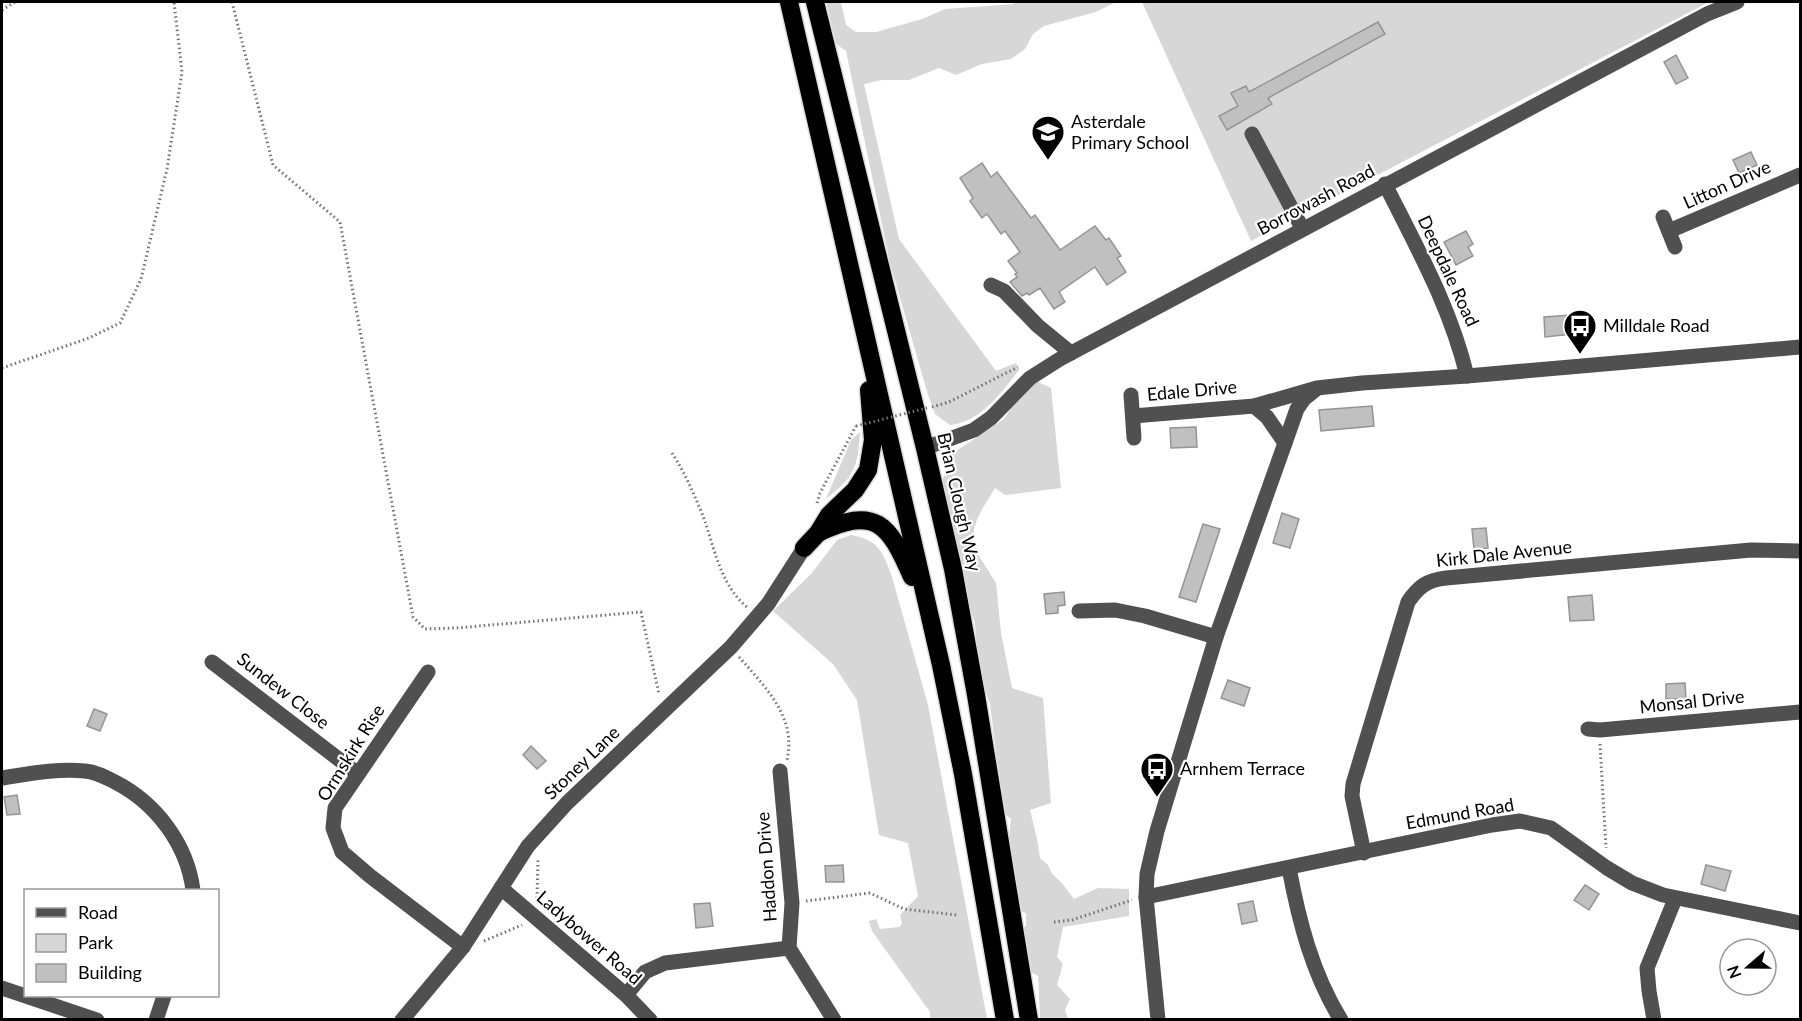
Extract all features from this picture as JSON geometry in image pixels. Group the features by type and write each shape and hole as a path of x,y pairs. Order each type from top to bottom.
{"highway":[{"path":"789,2 931,620 963,774 1005,1020"},
{"name":"Brian Clough Way","path":"815,2 953,569 1029,1020"},
{"path":"804,548 818,533 829,515 862,480 868,470 873,451 869,389 848,261"},
{"path":"818,533 854,520 868,520 882,527 895,540 902,553 931,620"}],"street":[{"name":"Borrowash Road","path":"925,448 974,430 992,418 1030,378 1071,354 1385,184 1707,14 1737,2"},
{"path":"1252,135 1302,228"},
{"name":"Litton Drive","path":"1675,247 1666,224 1800,175"},
{"name":"Deepdale Road","path":"1385,184 1445,305 1459,342 1467,376"},
{"path":"991,285 1004,291 1038,326 1071,354"},
{"path":"1158,1020 1146,897 1147,874 1157,831 1216,637 1297,409 1304,399 1317,388 1362,383 1467,376 1800,346"},
{"name":"Edale Drive","path":"1133,416 1254,406 1317,388"},
{"name":"Edale Drive","path":"1131,395 1134,438"},
{"name":"Edale Drive","path":"1254,406 1267,417 1285,443"},
{"name":"Stoney Lane","path":"402,1020 462,946 528,846 567,803 731,647 768,604 804,548"},
{"name":"Kirk Dale Avenue","path":"1364,853 1352,796 1353,784 1408,602 1422,585 1432,580 1751,550 1800,551"},
{"path":"1079,611 1115,610 1145,616 1216,637"},
{"name":"Sundew Close","path":"212,662 358,774"},
{"name":"Ormskirk Rise","path":"428,672 335,808 333,828 342,852 462,946"},
{"name":"Monsal Drive","path":"1594,730 1800,712"},
{"path":"2,778 63,771 85,771 102,775 127,788 150,807 174,837 189,870 193,889"},
{"name":"Haddon Drive","path":"780,771 792,903 789,948"},
{"name":"Edmund Road","path":"1146,897 1520,821 1551,828 1607,868 1647,890 1675,899 1800,923"},
{"path":"1289,868 1297,911 1316,971 1341,1020"},
{"name":"Ladybower Road","path":"501,888 626,995 650,1020"},
{"path":"1654,1020 1647,968 1675,899"},
{"path":"626,995 645,972 665,963 789,948 834,1020"},
{"path":"2,988 24,995"},
{"path":"29,997 95,1019"},
{"path":"156,1020 164,997"}],"path":[{"path":"2,10 15,2"},
{"path":"2,368 90,338 120,323 141,279 167,169 183,72 174,2"},
{"path":"232,2 273,165 340,222 413,617 425,629 641,612 663,714"},
{"path":"820,494 856,426 949,402 1022,365"},
{"path":"672,453 692,489 716,559 730,586 743,604 758,615"},
{"path":"731,647 762,683 784,715 789,740 788,758 780,771"},
{"path":"1594,730 1607,868"},
{"path":"792,903 870,893 904,909 957,915"},
{"path":"1054,922 1072,920 1146,897"}],"green space":[{"path":"826,2 841,2 846,25 856,32 876,32 922,19 945,9 1014,4 1012,2 1116,2 1096,12 1044,26 1033,34 1025,49 1011,59 982,64 956,75 939,68 909,80 882,80 864,84 899,239 996,371 1016,363 1019,370 989,405 961,423 950,425 935,414 928,395 890,263 846,51 836,44"},
{"path":"1142,2 1709,2 1251,241"},
{"path":"1036,381 1051,388 1061,488 1005,495 995,488 975,526 972,554 977,553 996,583 1001,633 1012,688 1043,698 1051,803 1030,810 1040,858 1074,899 1098,888 1129,889 1129,916 1063,927 1057,957 1063,964 1057,985 1070,999 1065,1010 1068,1019 1040,1019 1038,976 1027,970 1018,931 1026,926 1026,913 1017,910 1008,848 1011,819 1003,812 990,703 979,676 975,623 965,594 944,497 943,479 946,464 956,451 1004,419 1016,400"},
{"path":"860,432 858,455 853,471 849,478 826,499 851,440"},
{"path":"851,535 874,544 886,561 928,705 987,1019 930,1019 930,1012 872,931 869,921 876,919 880,929 900,927 902,923 900,915 918,896 908,843 879,835 857,700 833,664 773,611 812,573 837,540"}],"building":[{"path":"1378,22 1385,34 1268,98 1272,104 1227,130 1219,116 1238,106 1231,93 1246,86 1249,92"},
{"path":"1676,55 1688,78 1676,84 1664,62"},
{"path":"1751,152 1757,165 1739,173 1733,160"},
{"path":"982,163 991,177 997,172 1031,218 1035,215 1060,250 1095,226 1106,240 1109,238 1121,256 1117,258 1126,272 1107,285 1095,267 1059,292 1065,302 1054,309 1040,288 1029,295 1027,293 1022,296 1010,282 1017,277 1015,274 1017,273 1008,261 1020,252 1005,231 1001,234 987,214 982,218 970,201 973,198 960,178"},
{"path":"1466,231 1473,244 1468,247 1473,256 1456,265 1444,242"},
{"path":"1571,315 1572,334 1545,337 1544,317"},
{"path":"1372,406 1374,426 1321,431 1319,410"},
{"path":"1196,427 1197,447 1171,448 1170,428"},
{"path":"1282,513 1299,519 1290,548 1273,543"},
{"path":"1203,524 1220,529 1196,602 1179,597"},
{"path":"1486,528 1488,548 1474,549 1472,529"},
{"path":"1064,592 1065,605 1058,606 1058,613 1046,614 1044,594"},
{"path":"1592,595 1594,620 1570,621 1568,597"},
{"path":"1228,680 1250,688 1244,706 1221,698"},
{"path":"1685,683 1686,699 1666,699 1666,684"},
{"path":"94,709 107,714 100,731 87,726"},
{"path":"531,746 546,761 537,769 523,755"},
{"path":"17,795 20,814 7,815 4,797"},
{"path":"843,865 844,882 826,882 825,866"},
{"path":"1706,865 1731,871 1725,891 1701,884"},
{"path":"1585,885 1599,894 1589,910 1574,900"},
{"path":"1253,901 1257,921 1242,924 1238,904"},
{"path":"710,903 713,926 696,928 694,904"}],"place":[{"name":"Asterdale Primary School","path":"1048,161"},
{"name":"Milldale Road","path":"1580,355"},
{"name":"Arnhem Terrace","path":"1157,798"}]}
